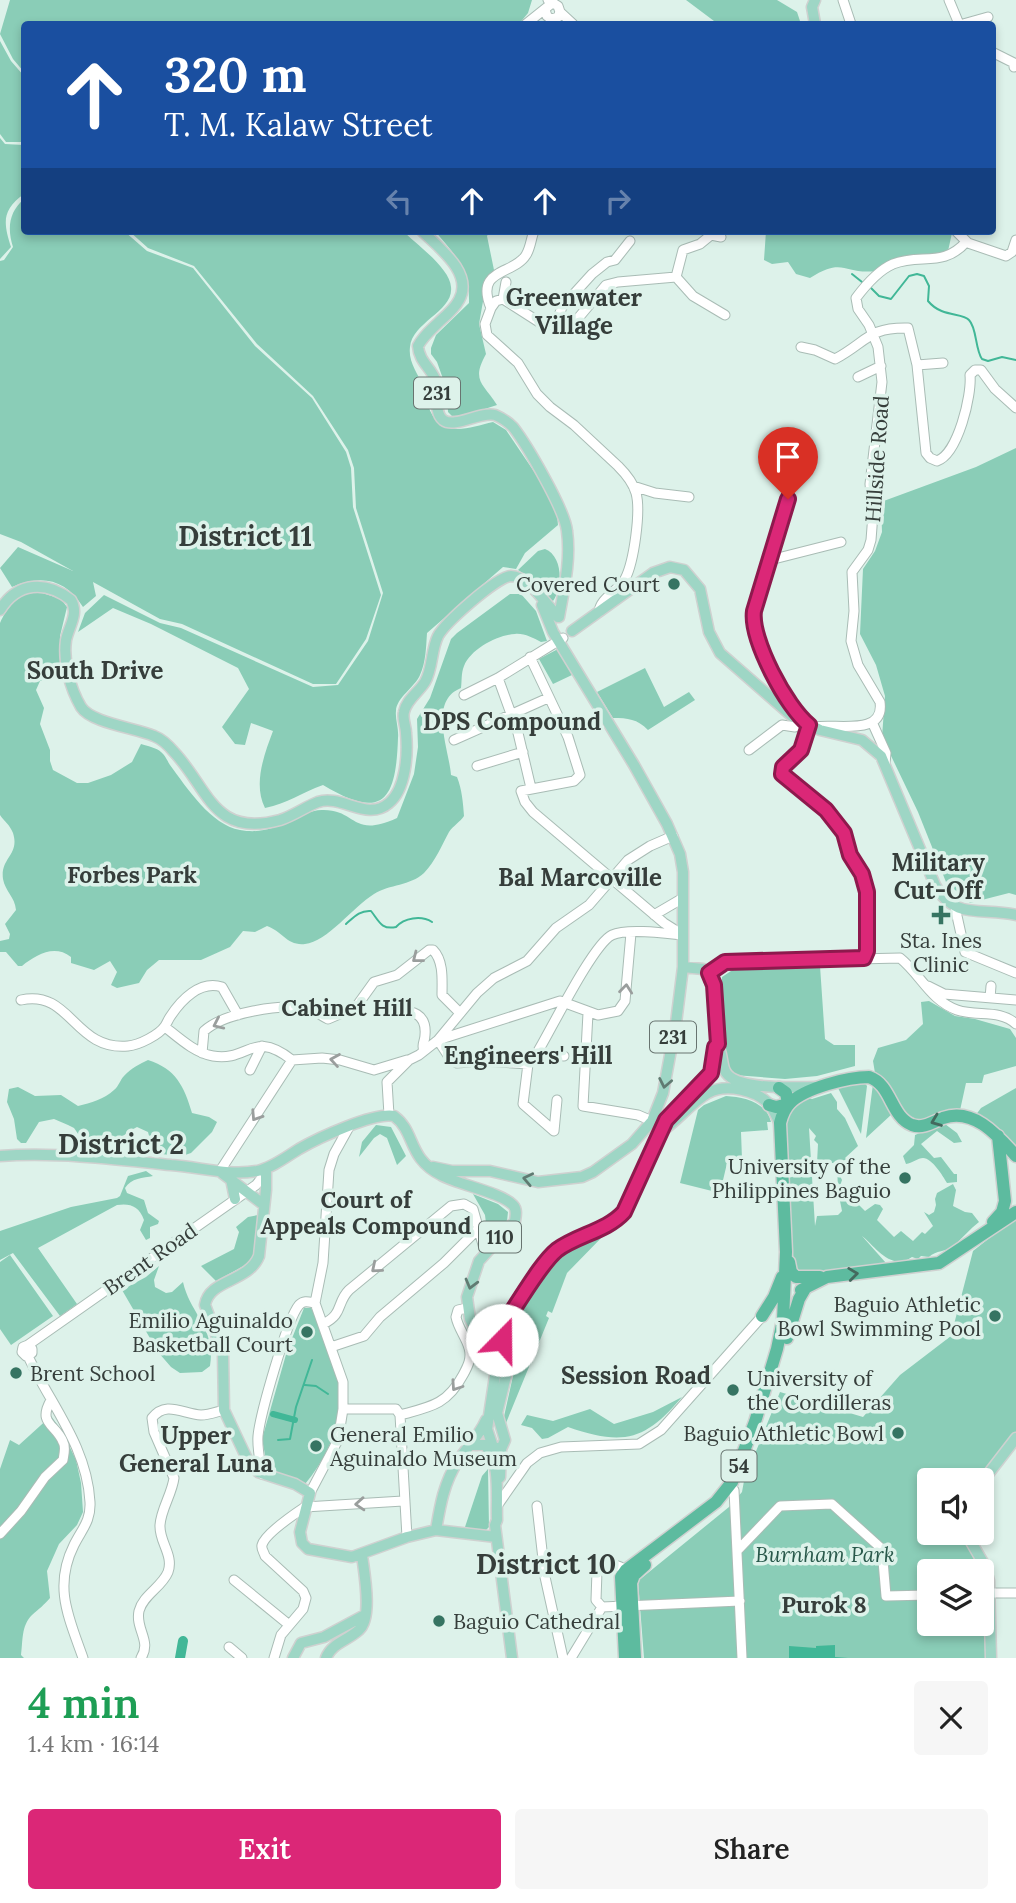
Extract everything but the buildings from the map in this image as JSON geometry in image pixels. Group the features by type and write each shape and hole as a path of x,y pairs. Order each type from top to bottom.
{"highway":[{"path":"1016,1156 998,1136 977,1121 957,1116 923,1126 912,1125 898,1112 881,1084 869,1077 821,1087 797,1097 789,1104 780,1123 786,1246 790,1269 794,1276 800,1279 927,1265 946,1259 1016,1212"},
{"path":"779,1088 786,1093 789,1104"},
{"path":"769,1105 776,1107 789,1104"},
{"path":"927,1265 965,1243 1002,1212 1005,1201 998,1136"},
{"path":"780,1298 786,1246"},
{"path":"765,1313 780,1298 827,1277"},
{"name":"54","path":"630,1573 727,1490 755,1422 789,1314 806,1287"},
{"name":"54","path":"630,1573 721,1505 734,1490 763,1416 789,1314 780,1298"},
{"path":"765,1313 779,1310 789,1314"},
{"path":"630,1573 620,1581 635,1658"},
{"path":"625,1658 627,1606"}],"main road":[{"path":"814,21 812,6 815,0"},
{"name":"231","path":"426,235 451,259 463,290 457,304 418,346 422,361 436,383 439,414 443,420 450,423 494,415 512,426 565,518 568,544 562,628 583,681 673,836 682,862 686,965 660,1105 652,1121"},
{"path":"0,610 10,597 29,586 52,588 71,600 75,614 66,642 66,659 70,682 84,710 99,719 156,737 182,761 202,793 222,814 242,822 257,823 277,821 328,800 367,810 378,810 387,806 398,792 406,760 404,710 427,678 435,643 443,629 490,587 505,578 510,576 527,582 562,628 596,615 643,578 670,567 684,570 700,589 709,632 720,653 780,707 809,725 862,740 876,750 885,764 934,885 944,899 955,907 1016,915"},
{"path":"686,965 709,973 714,985 718,1044 728,1076 741,1082 779,1088 821,1087"},
{"path":"497,1479 500,1477 502,1449 491,1444 487,1429 507,1366 502,1334 508,1317 555,1252 621,1215 635,1190 659,1133 711,1073 715,1047 718,1044"},
{"path":"670,1121 704,1096 721,1089 728,1076"},
{"path":"705,1081 721,1089 754,1094 769,1105 780,1123"},
{"path":"769,1105 771,1092 779,1088"},
{"path":"660,1105 662,1115 670,1121"},
{"path":"0,1156 43,1155 237,1173 266,1169 308,1144 382,1115 389,1115"},
{"name":"110","path":"389,1115 400,1120 416,1154 424,1164 513,1205 515,1220 485,1252 472,1278 467,1308"},
{"path":"442,1173 480,1170 538,1182 571,1180 593,1172 632,1144 652,1121"},
{"path":"632,1144 644,1143 649,1153"},
{"path":"266,1169 259,1256 255,1265 212,1291 206,1299 206,1311 223,1353 224,1410 248,1461 253,1469 262,1474 295,1484 310,1493 300,1532 305,1547 344,1556 362,1555 407,1537 436,1530 496,1537"},
{"path":"480,1170 478,1178 494,1190 498,1197"},
{"path":"219,1171 264,1205"},
{"path":"231,1179 235,1199"},
{"path":"436,1530 446,1485 459,1459 493,1415 496,1369 467,1308"},
{"path":"993,1468 1016,1438"},
{"path":"470,1445 485,1446 494,1459 494,1475 497,1479 496,1537 512,1658"},
{"path":"497,1521 501,1525 518,1658"},
{"path":"326,1658 336,1644 359,1630 365,1615 362,1555"},
{"path":"293,1658 301,1643 324,1637 365,1615"},
{"path":"989,1636 991,1658"}],"street":[{"path":"843,0 850,21"},
{"path":"949,0 960,21"},
{"path":"529,21 548,5 558,6 560,12 570,21"},
{"path":"550,21 558,17 560,12"},
{"path":"973,21 988,17"},
{"path":"996,54 1012,61 1014,67"},
{"path":"491,308 487,293 493,277 526,256 533,235"},
{"path":"676,277 682,250 700,244 711,235 720,237"},
{"name":"Hillside Road","path":"885,764 885,748 872,722 879,714 880,705 852,650 852,577 854,567 866,555 871,540 873,514 870,484 882,394 881,366 872,332 856,301 867,285 893,264 937,259 954,252 961,236 1006,256 1013,252 1016,240"},
{"path":"555,327 562,307 592,274 607,262 615,260 630,241"},
{"path":"676,277 693,296 725,316"},
{"path":"596,615 601,604 625,579 637,519 634,486 600,448 543,401 512,357 489,338 485,327 491,308 496,301 503,299 539,322 566,329 571,327 602,289 611,283 676,277"},
{"path":"503,299 506,282"},
{"path":"801,348 815,350 835,359 872,332 888,328 908,328 917,365 926,453 934,460 946,456 958,432 970,398 970,375 975,370 981,370 995,389 1016,408"},
{"path":"917,365 943,363"},
{"path":"858,377 881,366"},
{"path":"789,474 788,499 753,620 777,683 809,725"},
{"path":"634,486 655,493 689,497"},
{"path":"770,560 841,542"},
{"path":"464,695 498,678 530,657 562,628"},
{"path":"530,657 568,737 580,775 574,781 520,791 530,809 654,915 684,935"},
{"path":"498,678 512,715 531,788"},
{"path":"454,740 548,698"},
{"path":"749,750 782,725 856,726 872,722"},
{"path":"809,725 801,750 782,771 834,819 844,833 850,855 862,874 867,892 869,937 864,958"},
{"path":"477,766 523,752"},
{"path":"390,1074 430,1044 494,978 527,961 552,932 582,912 635,855 673,836"},
{"path":"647,932 654,915 683,898"},
{"path":"955,907 965,952 996,971 1016,973"},
{"path":"557,1100 554,1130 523,1104 528,1064 601,944 614,934 647,932 684,935"},
{"path":"430,1044 560,1001 588,1013 613,1013 624,1005 631,933"},
{"path":"202,1053 204,1031 237,1015 275,1009 306,1008 325,1018 331,1018 356,1007 376,980 395,976 424,952 431,950 438,955 442,973 442,995 460,1013"},
{"path":"709,973 725,962 900,958 920,982 946,1005 966,1013 1006,1017 1016,1024"},
{"path":"920,982 940,993 1016,1000"},
{"path":"990,998 991,986"},
{"path":"21,1000 44,999 54,1003 89,1037 110,1045 133,1045 165,1027 170,1016 182,1003 203,987 222,987 237,1015"},
{"path":"395,1009 415,1012 421,1017 430,1044 457,1063 483,1060 528,1064"},
{"path":"588,1013 583,1106 642,1115 652,1121"},
{"path":"165,1027 202,1053 220,1057 262,1046 276,1048 292,1060 321,1058 390,1074"},
{"path":"250,1070 262,1046"},
{"path":"537,1053 564,1056"},
{"path":"219,1171 292,1060"},
{"path":"377,1070 390,1074"},
{"path":"389,1115 390,1074"},
{"path":"310,1493 338,1440 343,1409 343,1382 314,1303 323,1263 329,1170 334,1154 349,1127"},
{"name":"Brent Road","path":"51,1400 27,1356 23,1354 24,1345 28,1345 261,1181 266,1169"},
{"path":"323,1324 338,1314 349,1290 450,1206 471,1206 485,1252"},
{"path":"331,1348 364,1336 385,1312 444,1263 478,1229"},
{"path":"262,1474 258,1440 266,1399 299,1305 306,1301 314,1303"},
{"path":"400,1415 439,1404 455,1389 470,1357 456,1317 458,1310 467,1308"},
{"path":"497,1479 507,1480 519,1474 533,1457 552,1448 635,1444 650,1437 668,1423 765,1313"},
{"path":"0,1534 21,1511 41,1481 63,1460 63,1441 46,1416 51,1400 72,1434 90,1498 90,1518 74,1545 62,1585 66,1608 83,1658"},
{"path":"141,1658 146,1647 139,1610 166,1576 169,1568 170,1562 161,1536 160,1522 174,1478 154,1432 152,1418 162,1410 170,1408 205,1415 224,1410"},
{"path":"343,1409 396,1409 400,1415 407,1537"},
{"path":"497,1506 519,1474"},
{"path":"734,1490 742,1658"},
{"path":"274,1658 278,1641 288,1624 305,1605 305,1594 267,1558 262,1545 269,1536 306,1507 403,1501"},
{"path":"737,1550 780,1506 832,1504 882,1549 886,1596 917,1595"},
{"path":"537,1506 545,1577 563,1658"},
{"path":"602,1608 596,1600 597,1571 607,1564 630,1573"},
{"path":"234,1580 288,1624"},
{"path":"994,1592 1016,1592"},
{"path":"602,1608 740,1601"},
{"path":"571,1658 602,1608"},
{"path":"229,1647 243,1658"}],"green space":[{"path":"10,0 532,0 528,13 521,21 21,21 21,68 0,34"},
{"path":"686,0 777,0 797,12 800,21 714,21"},
{"path":"0,41 21,73 21,142 6,142 0,134"},
{"path":"0,138 5,144 21,145 21,197 8,211 6,223 11,247 0,259"},
{"path":"21,202 21,235 129,235 147,251 193,268 255,346 312,398 346,452 351,468 353,507 381,595 366,639 336,684 313,684 182,624 160,619 93,582 96,596 83,607 69,590 52,582 33,581 12,587 0,568 18,547 73,571 21,542 0,534 0,261 4,260 13,247 11,221"},
{"path":"133,235 408,235 439,264 451,287 446,303 418,330 410,347 412,363 424,387 434,418 448,428 465,428 493,422 506,430 556,504 558,525 525,553 516,569 503,567 427,633 425,660 420,675 397,706 397,760 394,777 382,799 373,803 343,796 323,785 265,808 260,779 273,731 251,723 245,745 235,744 222,727 249,689 238,668 113,608 78,632 85,613 104,595 160,623 181,628 313,687 338,685 368,641 383,593 356,508 354,468 348,450 313,396 257,344 194,266 148,248"},
{"path":"438,235 488,235 494,270 485,290 479,324 486,354 479,376 497,405 453,417 448,412 447,390 437,362 431,354 436,335 469,303 464,272"},
{"path":"766,235 952,235 948,251 876,271 865,272 837,267 810,278 796,274 788,262 772,264 764,260"},
{"path":"1016,448 1016,895 1009,893 970,903 946,882 918,812 882,737 885,696 876,665 860,634 863,569 875,551 882,532 881,502 976,467"},
{"path":"545,549 551,553 558,565 560,580 553,601 518,570 538,551"},
{"path":"36,591 61,599 67,607 60,636 60,673 40,681 36,690 44,708 40,724 50,750 53,770 77,783 88,783 111,775 132,762 141,744 152,747 162,753 192,794 210,813 229,827 240,830 264,830 312,811 322,810 333,811 355,822 371,825 397,818 414,774 418,747 417,719 430,698 451,639 510,594 521,594 536,611 547,641 541,642 518,634 508,635 485,644 467,660 461,688 451,694 445,703 443,714 451,775 457,777 459,782 464,816 449,832 435,859 424,873 413,880 374,894 331,931 313,942 294,943 267,926 255,932 243,931 230,947 201,960 159,960 147,970 139,983 117,988 111,985 117,972 110,961 94,970 71,963 71,957 65,953 52,951 18,966 6,952 0,952 0,941 9,939 10,934 5,924 16,910 3,879 4,866 14,847 14,840 12,830 0,815 0,623 14,602"},
{"path":"558,649 572,675 553,684 539,659"},
{"path":"645,668 664,707 689,692 695,700 648,730 632,720 613,718 597,692"},
{"path":"820,966 825,1039 834,1045 855,1045 855,1066 817,1076 785,1079 734,1075 724,1043 722,977 734,969"},
{"path":"929,1001 955,1016 1010,1029 1016,1038 1016,1066 984,1075 982,1083 966,1083 959,1115 919,1122 904,1114 875,1073 873,1061 878,1048 906,1040 923,1024 921,1002"},
{"path":"148,1060 166,1068 178,1080 192,1113 217,1122 212,1132 191,1153 182,1156 150,1153 148,1132 137,1127 105,1149 83,1141 74,1128 54,1119 39,1122 26,1143 17,1139 14,1119 7,1102 9,1089 18,1087 35,1096 61,1095 78,1106 106,1096 130,1071"},
{"path":"864,1082 867,1086 861,1134 838,1088"},
{"path":"873,1084 892,1114 866,1138"},
{"path":"1016,1088 1016,1152 975,1116 981,1108"},
{"path":"831,1093 858,1146 845,1158 849,1162 838,1172 842,1180 840,1186 865,1211 875,1204 880,1205 883,1209 877,1220 894,1237 901,1231 913,1241 922,1232 925,1234 933,1226 924,1212 929,1215 934,1212 937,1193 953,1184 956,1190 953,1206 972,1213 979,1222 954,1246 929,1257 890,1260 862,1236 886,1263 801,1274 794,1268 784,1120 787,1110 806,1097 812,1099","holes":["809,1128 816,1136 814,1140 818,1144 817,1163 837,1163 842,1211 838,1215 817,1216 815,1226"]},
{"path":"726,1096 747,1099 759,1105 771,1122 767,1122 768,1130 741,1132 742,1159 728,1159 720,1193 680,1183 698,1110"},
{"path":"941,1124 957,1133 962,1142 954,1143 937,1131 921,1144 934,1158 941,1157 954,1174 957,1174 957,1182 947,1183 937,1168 926,1159 921,1158 906,1164 903,1156 914,1145 915,1135"},
{"path":"376,1125 391,1127 406,1156 397,1165 387,1138 380,1134 359,1157 362,1142"},
{"path":"146,1171 153,1176 134,1180 125,1188 127,1193 144,1200 148,1213 159,1221 150,1227 150,1238 146,1240 140,1230 144,1220 140,1211 134,1206 122,1204 38,1248 77,1304 60,1316 13,1253 0,1260 0,1231 71,1207 117,1198 128,1176"},
{"path":"473,1194 498,1204 508,1212 507,1221 488,1240 485,1215"},
{"path":"258,1215 256,1246 251,1262 216,1281 201,1266 234,1249 239,1232 236,1227 248,1217"},
{"name":"Burnham Park","path":"1016,1217 1016,1434 988,1468 917,1468 917,1545 966,1545 975,1559 917,1559 917,1636 986,1636 987,1658 644,1658 638,1581 729,1507 742,1492 780,1392 863,1417 900,1375 951,1336 973,1251"},
{"path":"606,1233 567,1273 552,1313 548,1311 546,1316 549,1318 506,1423 503,1421 513,1376 511,1327 558,1256"},
{"path":"10,1255 53,1316 11,1345 0,1329 0,1262"},
{"path":"159,1266 154,1280 155,1287 166,1293 172,1292 183,1282 206,1331 211,1353 210,1366 202,1372 180,1373 171,1367 158,1352 122,1290 146,1277"},
{"path":"304,1308 311,1308 316,1317 341,1396 333,1437 320,1463 305,1484 268,1470 262,1439 287,1351"},
{"path":"682,1397 656,1423 632,1436 604,1437 568,1427 542,1439 532,1428 521,1425 527,1415 553,1421 590,1409 614,1424 653,1412"},
{"path":"51,1416 62,1431 76,1460 83,1512 77,1525 59,1544 47,1571 50,1598 26,1624 21,1655 24,1658 0,1658 0,1469 10,1440 19,1445"},
{"path":"488,1469 489,1527 484,1532 465,1527 482,1476"}],"shaded area":[{"path":"835,1645 835,1657 848,1658 789,1658 789,1646 816,1648"}],"waterway":[{"path":"852,274 862,282"},
{"path":"870,287 879,296 891,299 909,276 924,276 929,286 928,301 939,310 966,318 972,324 982,359 988,361 1002,357 1016,360"},
{"path":"346,924 357,914 367,911 371,911 381,924 387,927 396,927 413,918 432,922"},
{"path":"278,1440 290,1439 296,1407 312,1360"},
{"path":"305,1385 316,1386 328,1394"},
{"path":"273,1414 295,1420"},
{"path":"180,1658 183,1641"}],"place":[{"name":"Covered Court","path":"674,584"},
{"name":"Sta. Ines Clinic","path":"941,915"},
{"name":"University of the Philippines Baguio","path":"905,1178"},
{"name":"Baguio Athletic Bowl Swimming Pool","path":"995,1316"},
{"name":"Emilio Aguinaldo Basketball Court","path":"307,1332"},
{"name":"Brent School","path":"16,1373"},
{"name":"University of the Cordilleras","path":"733,1390"},
{"name":"Baguio Athletic Bowl","path":"898,1433"},
{"name":"General Emilio Aguinaldo Museum","path":"316,1446"},
{"name":"Baguio Cathedral","path":"439,1621"}],"district":[{"name":"Greenwater Village","path":"574,311"},
{"name":"District 11","path":"245,536"},
{"name":"South Drive","path":"95,670"},
{"name":"DPS Compound","path":"512,721"},
{"name":"Forbes Park","path":"132,874"},
{"name":"Military Cut-Off","path":"938,876"},
{"name":"Bal Marcoville","path":"580,877"},
{"name":"Cabinet Hill","path":"347,1007"},
{"name":"Engineers' Hill","path":"528,1055"},
{"name":"District 2","path":"121,1144"},
{"name":"Court of Appeals Compound","path":"366,1212"},
{"name":"Session Road","path":"636,1375"},
{"name":"Upper General Luna","path":"196,1449"},
{"name":"District 10","path":"546,1564"},
{"name":"Purok 8","path":"824,1604"}],"route":[{"path":"502,1340 503,1327 508,1317 555,1252 614,1221 624,1212 666,1120 711,1073 715,1047 718,1044 714,985 709,973 725,962 864,958 867,951 867,892 862,874 850,855 844,833 826,810 782,774 783,767 801,750 809,725 781,690 766,660 753,620 788,499"}]}
